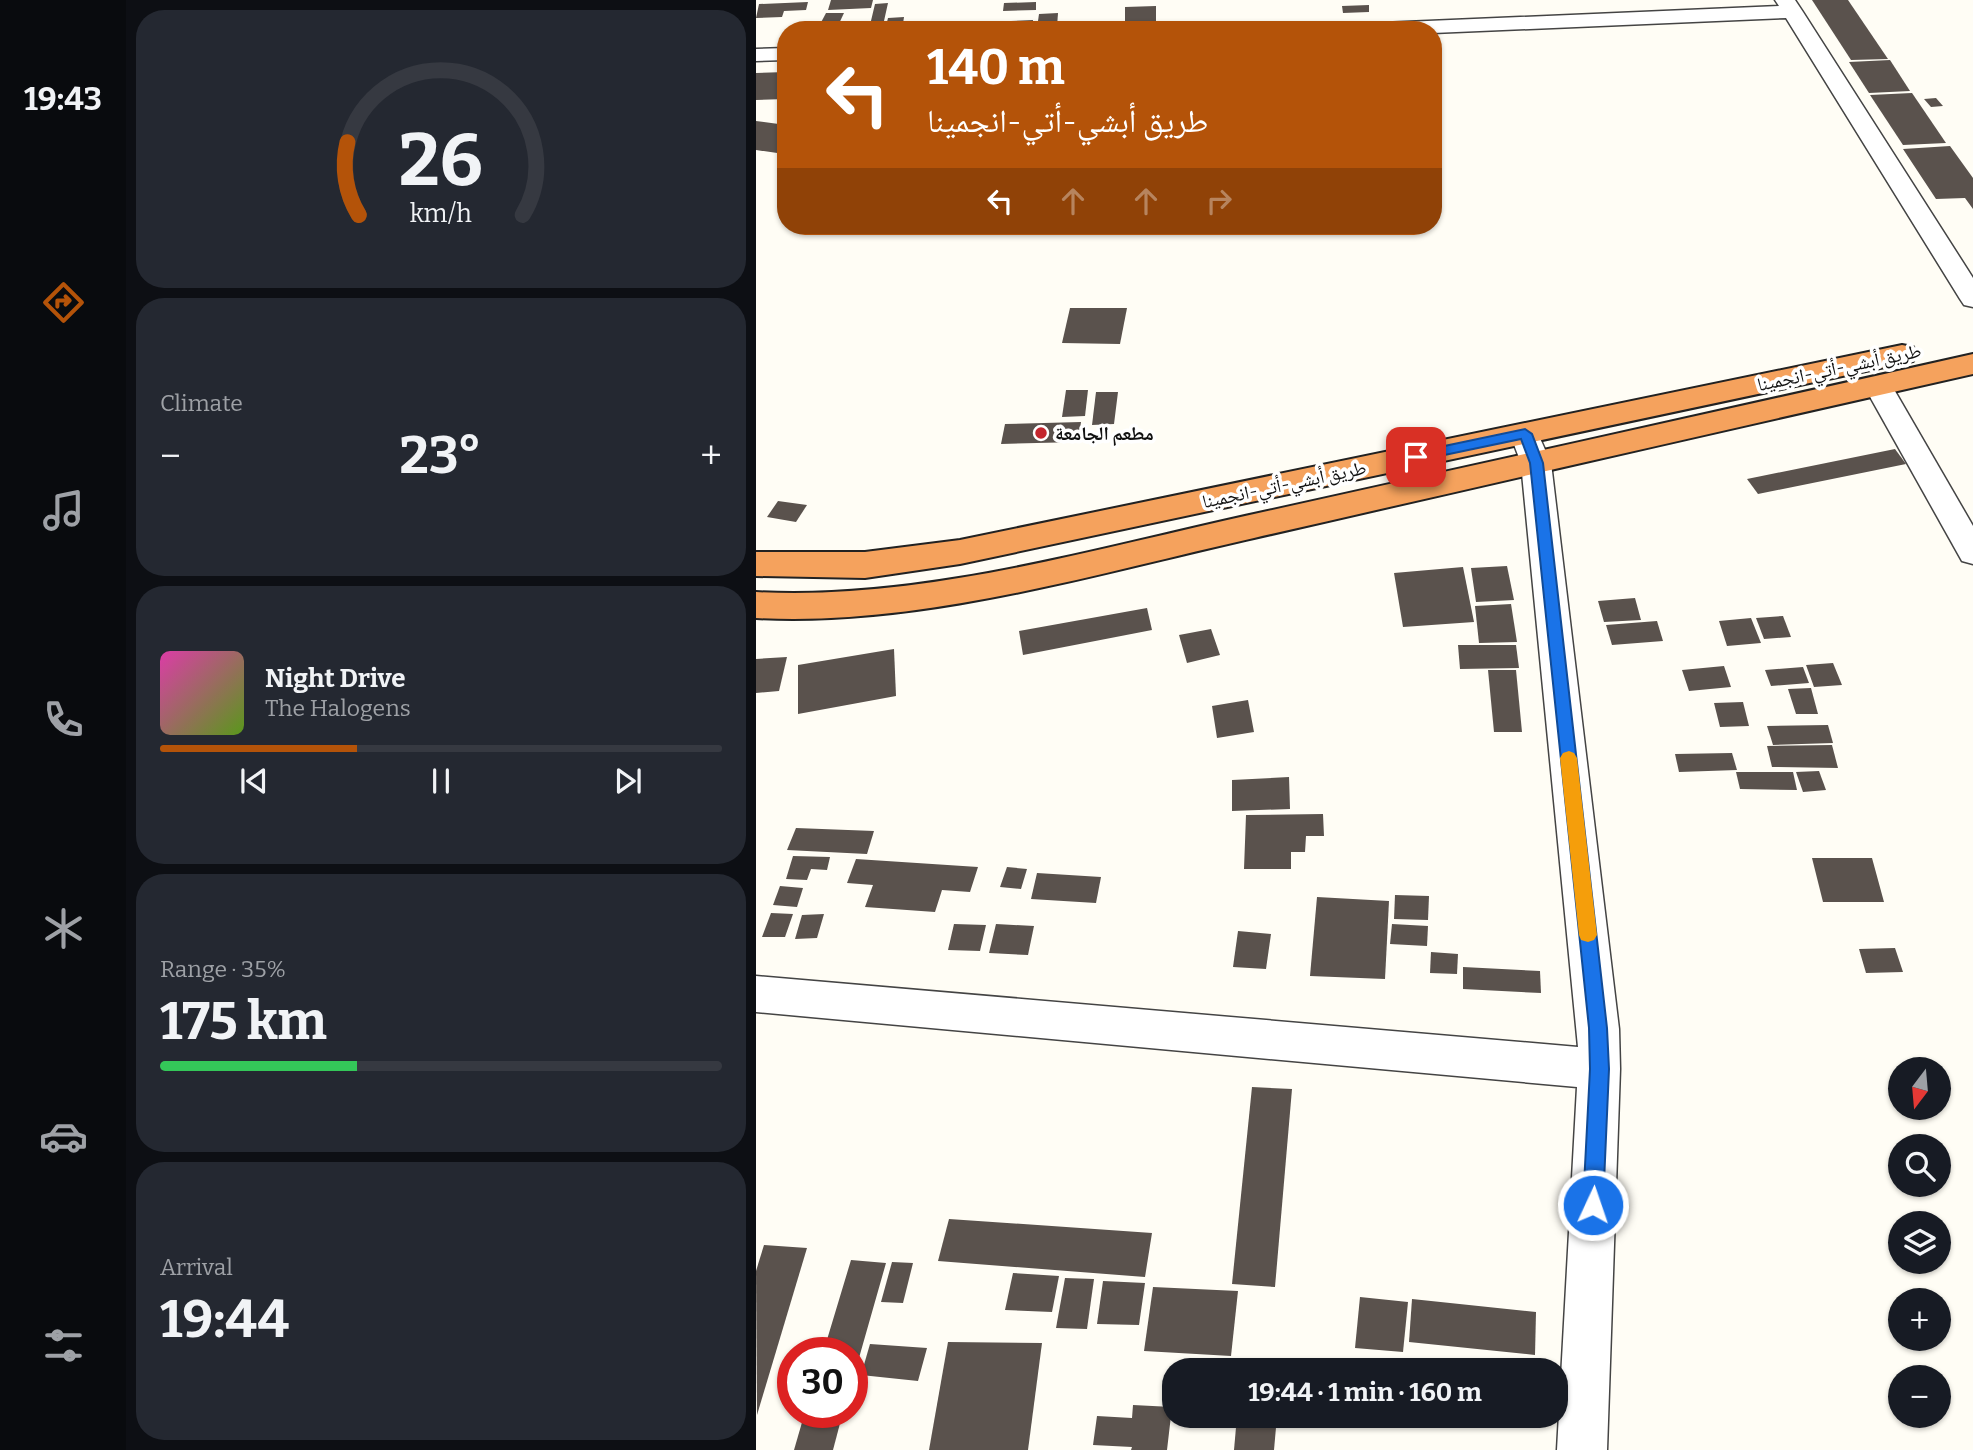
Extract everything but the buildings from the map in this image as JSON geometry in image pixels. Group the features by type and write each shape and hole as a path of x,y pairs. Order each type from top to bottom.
{"highway":[{"name":"طريق أبشي-أتي-انجمينا","path":"756,564 865,565 960,552 1531,448 1618,412 1973,339"},
{"path":"756,605 796,609 911,598 1043,573 1531,448 1878,386 1973,364"}],"street":[{"path":"1442,25 1789,6 1973,299"},
{"path":"756,55 777,54"},
{"path":"1878,386 1973,553"},
{"path":"1531,448 1598,1028 1599,1069 1582,1450"},
{"path":"756,994 1599,1069"}],"slow traffic":[{"path":"1569,758 1588,935"}],"place":[{"name":"مطعم الجامعة","path":"1041,433"}],"route":[{"path":"1416,457 1525,434 1536,463 1598,1028 1599,1069 1593,1205"}]}
